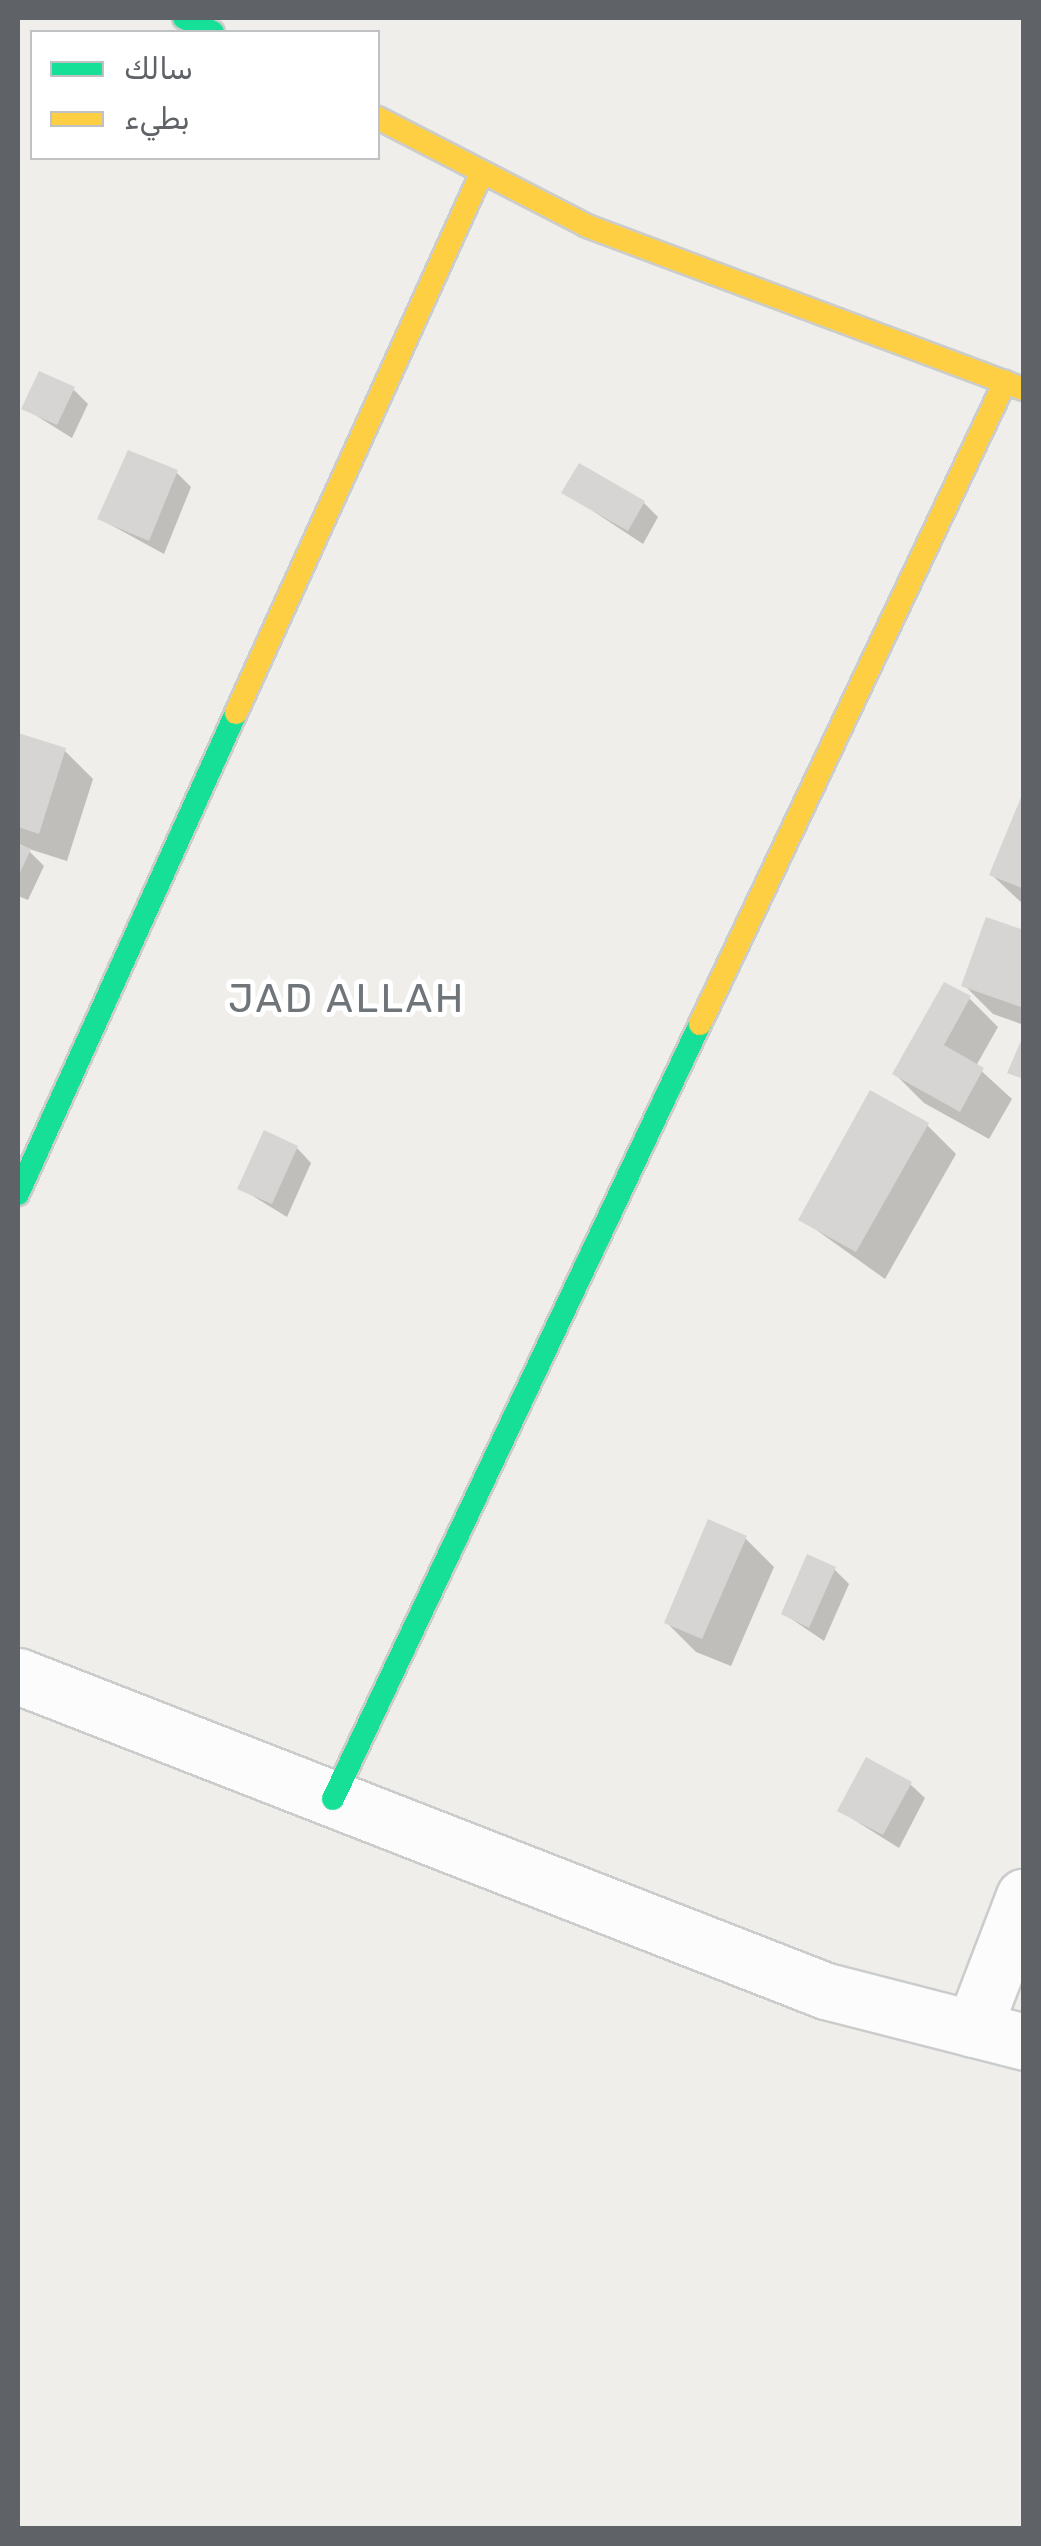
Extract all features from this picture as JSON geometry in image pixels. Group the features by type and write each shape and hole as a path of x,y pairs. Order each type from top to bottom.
{"street":[{"path":"184,18 209,30"},
{"path":"334,1799 1014,386 587,226 380,119"},
{"path":"18,1194 482,172"},
{"path":"18,1676 826,1991 998,2036 1024,1896"}],"building":[{"path":"39,371 75,387 57,425 21,409"},
{"path":"128,450 178,470 149,541 97,519"},
{"path":"579,463 645,501 628,531 561,493"},
{"path":"18,733 66,748 39,834 18,827"},
{"path":"1024,790 1024,889 989,875"},
{"path":"18,843 31,849 18,877"},
{"path":"986,917 1024,930 1024,1008 961,986"},
{"path":"944,982 971,996 944,1045 984,1068 960,1112 892,1074"},
{"path":"1024,1034 1024,1079 1007,1073"},
{"path":"870,1090 929,1123 856,1252 798,1220"},
{"path":"264,1130 298,1146 272,1204 237,1189"},
{"path":"708,1519 747,1536 702,1639 664,1623"},
{"path":"807,1554 836,1567 809,1628 781,1614"},
{"path":"866,1757 912,1782 883,1835 837,1811"}],"traffic: fast":[{"path":"184,18 209,30"},
{"path":"18,1194 236,713"},
{"path":"333,1799 700,1024"}],"traffic: slow":[{"path":"380,119 587,226 1024,389"},
{"path":"236,713 482,172"},
{"path":"700,1024 1005,382"}],"district":[{"name":"JAD ALLAH","path":"347,999"}]}
